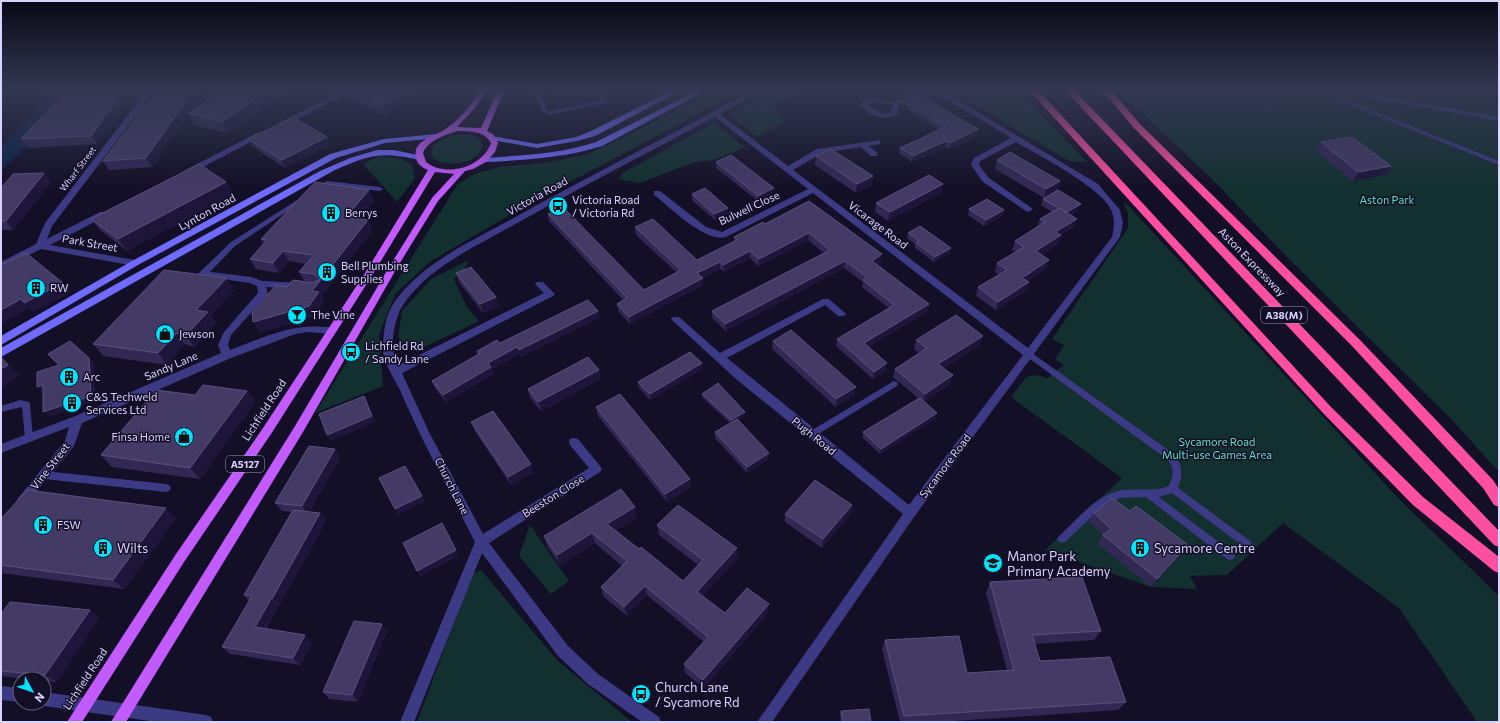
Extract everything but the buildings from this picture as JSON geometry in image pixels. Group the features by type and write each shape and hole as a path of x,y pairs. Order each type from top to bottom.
{"highway":[{"path":"1063,123 1327,410 1418,501 1499,566"},
{"name":"Aston Expressway","path":"1100,123 1499,541"},
{"path":"1134,123 1356,343 1488,484 1499,501"}],"main road":[{"path":"457,123 447,131 436,136 422,146 419,152 419,158 424,164 432,169 446,171 462,170 475,166 486,160 495,149 495,143 492,138"},
{"path":"483,132 487,123"},
{"path":"447,131 466,129 483,132 492,138 537,146 577,139 592,134 614,123"},
{"path":"486,160 535,158 586,149 640,123"},
{"name":"Lynton Road","path":"1,341 135,263 333,156 384,141 436,136"},
{"name":"Lynton Road","path":"1,353 323,173 373,153 394,152 419,158"},
{"name":"Lichfield Road","path":"74,722 180,558 267,431 332,331 370,272 432,169"},
{"name":"A5127","path":"121,717 300,429 394,266 435,200 462,170"}],"street":[{"name":"Wharf Street","path":"40,246 48,225 126,123"},
{"path":"182,174 284,123"},
{"name":"Victoria Road","path":"396,371 388,353 389,331 392,317 398,304 409,291 438,264 561,195 697,123"},
{"name":"Vicarage Road","path":"725,123 1029,354"},
{"path":"988,123 1015,139 977,160 975,165 986,180 1029,208"},
{"name":"Sycamore Road","path":"764,722 910,513 1116,237 1119,223 1116,210 1095,186 1015,139"},
{"path":"787,170 820,151 877,142"},
{"path":"862,145 874,154"},
{"name":"Bulwell Close","path":"657,193 703,229 722,235 812,190"},
{"path":"1,266 111,210"},
{"name":"Park Street","path":"40,246 135,263"},
{"path":"203,274 251,280 261,284 282,284 312,288"},
{"path":"227,356 223,345 227,334 263,294 261,284"},
{"path":"396,371 550,294 540,284"},
{"path":"719,358 826,301 841,314"},
{"name":"Pugh Road","path":"676,319 719,358 910,513"},
{"name":"Sandy Lane","path":"1,449 78,420 227,356 294,331 308,329 332,331"},
{"name":"Church Lane","path":"396,371 424,433 480,542 563,651 593,679 654,722"},
{"name":"Vine Street","path":"15,509 70,443 78,420"},
{"name":"Beeston Close","path":"480,542 596,469 574,442"},
{"path":"407,722 480,542"},
{"path":"1,693 12,695"},
{"path":"52,699 85,704 121,717 206,722"}],"lane":[{"path":"1398,123 1499,163"},
{"path":"314,192 327,183 380,189"},
{"path":"203,274 233,244 307,196"},
{"path":"1029,354 1171,457 1177,466 1177,476 1173,489 1168,492 1115,495 1109,498 1062,540"},
{"path":"812,434 894,384"},
{"path":"1,408 20,403 26,404 29,438"},
{"path":"44,475 166,488"},
{"path":"1173,489 1247,544"},
{"path":"1147,493 1230,556"}],"green space":[{"path":"653,123 682,123 523,207 431,261 395,294 379,335 383,386 315,413 457,185 474,174 499,167 543,163 585,155"},
{"path":"714,123 745,147 715,160 694,162 640,183 618,179 621,174"},
{"path":"740,123 783,123 757,137"},
{"path":"1005,123 1048,123 1087,162 1069,161"},
{"name":"Aston Park","path":"1152,123 1499,123 1499,472 1452,420 1288,258 1211,178"},
{"path":"459,135 471,135 480,140 483,146 475,157 468,161 453,164 433,158 431,151 436,144 446,138"},
{"path":"380,156 402,159 412,165 415,178 397,202 363,164"},
{"name":"Sycamore Road Multi-use Games Area","path":"1123,200 1399,499 1499,596 1499,722 1477,722 1399,608 1283,523 1227,575 1190,576 1197,589 1151,587 1045,550 1122,478 1011,397 1022,382 1029,376 1034,375 1047,378 1064,365 1055,360 1064,345 1052,339 1128,228 1128,214"},
{"path":"469,260 464,270 454,279 467,307 479,321 422,348 405,346 398,337 402,311 431,279"},
{"path":"530,525 569,581 551,594 519,556"},
{"path":"481,570 558,661 632,722 417,722 472,574"}],"water":[{"path":"25,123 47,123 42,130 1,171 1,147"}],"place":[{"name":"Victoria Road / Victoria Rd","path":"558,206"},
{"name":"Berrys","path":"331,213"},
{"name":"Bell Plumbing Supplies","path":"327,272"},
{"name":"RW","path":"36,288"},
{"name":"The Vine","path":"297,315"},
{"name":"Jewson","path":"165,334"},
{"name":"Lichfield Rd / Sandy Lane","path":"351,352"},
{"name":"Arc","path":"69,377"},
{"name":"C&S Techweld Services Ltd","path":"72,403"},
{"name":"Finsa Home","path":"184,437"},
{"name":"FSW","path":"43,525"},
{"name":"Wilts","path":"103,548"},
{"name":"Sycamore Centre","path":"1140,548"},
{"name":"Manor Park Primary Academy","path":"993,563"},
{"name":"Church Lane / Sycamore Rd","path":"641,694"}]}
